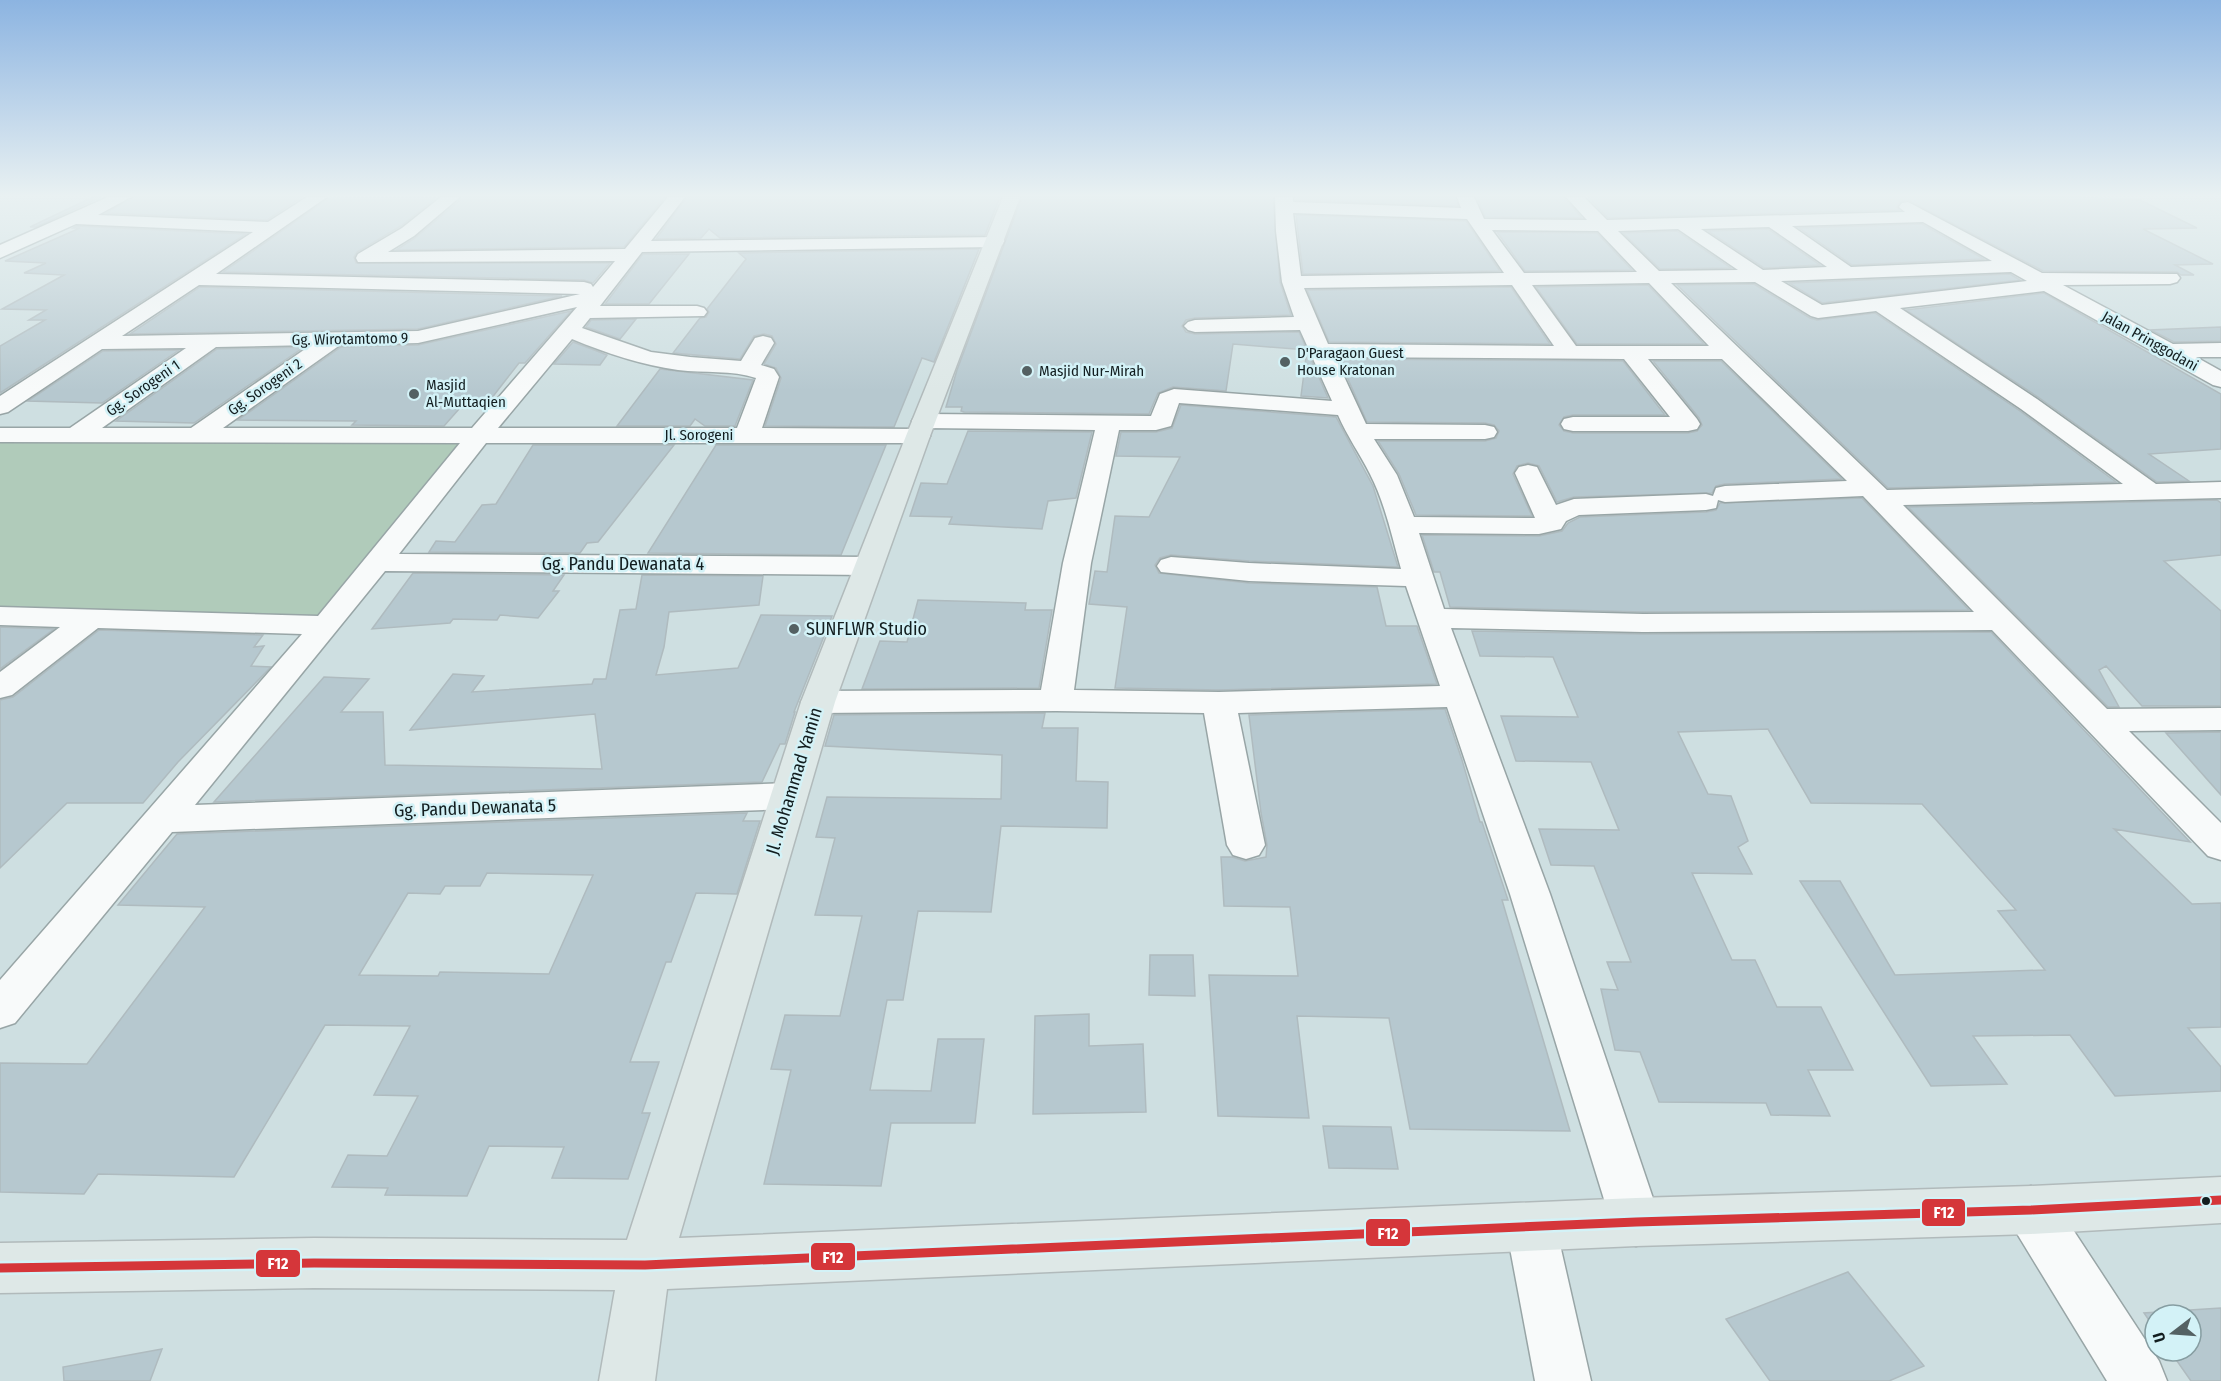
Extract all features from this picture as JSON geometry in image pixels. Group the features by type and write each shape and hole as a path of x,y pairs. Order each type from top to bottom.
{"main road":[{"name":"Jl. Mohammad Yamin","path":"627,1381 645,1265 818,702 921,428 987,261"},
{"path":"0,1268 314,1263 645,1265 1636,1222 2031,1210 2221,1200"}],"street":[{"path":"0,407 223,261"},
{"path":"330,281 361,261"},
{"path":"0,1010 326,625 480,434 589,307 625,261"},
{"path":"1289,261 1292,282 1313,337 1353,420 1384,476 1403,525 1418,578 1530,894 1636,1222"},
{"path":"1506,261 1570,353"},
{"path":"1637,261 1874,493 2221,846"},
{"path":"1737,261 1816,312 2045,282 2170,278"},
{"path":"1831,261 1848,273"},
{"name":"Jalan Pringgodani","path":"2008,261 2221,380"},
{"path":"1292,282 1759,276 2016,266"},
{"path":"196,279 330,281 589,307 697,312"},
{"path":"1881,305 2020,398 2152,493"},
{"path":"589,307 609,346 672,362 747,369 768,376 747,435"},
{"name":"Gg. Wirotamtomo 9","path":"98,343 333,340 432,336 589,307"},
{"path":"1195,326 1313,337 1570,353 1728,352"},
{"name":"Gg. Sorogeni 2","path":"196,435 333,340"},
{"name":"Gg. Sorogeni 1","path":"76,435 209,342"},
{"path":"747,369 763,343"},
{"path":"2169,351 2221,350"},
{"path":"1573,423 1688,424 1631,353"},
{"name":"Jl. Sorogeni","path":"0,435 747,435 1160,422 1168,399 1174,396 1353,420"},
{"path":"1353,420 1485,432"},
{"path":"1056,700 1077,563 1109,422"},
{"path":"1528,473 1551,523"},
{"path":"1403,525 1539,526 1551,523 1555,516 1574,507 1716,498 1874,493 2152,493 2221,490"},
{"name":"Gg. Pandu Dewanata 4","path":"377,562 870,566"},
{"path":"1171,566 1249,572 1418,578"},
{"path":"0,616 326,625"},
{"path":"0,688 91,618"},
{"path":"1433,618 1643,623 1999,621"},
{"path":"818,702 1056,700 1219,703 1460,696"},
{"path":"1219,703 1246,845"},
{"path":"2098,720 2221,719"},
{"name":"Gg. Pandu Dewanata 5","path":"161,819 789,796"},
{"path":"2031,1210 2139,1381"},
{"path":"1531,1227 1563,1381"}],"green space":[{"path":"0,442 462,444 320,617 0,606"}],"building":[{"path":"14,261 204,261 0,393 0,346 45,320 29,320 46,310 2,309 64,275 24,273 46,263"},
{"path":"238,261 610,263 593,283 584,280 223,272"},
{"path":"637,261 683,261 649,304 605,304"},
{"path":"744,261 974,261 934,362 922,358 894,427 765,426 781,378 776,368 764,364 776,344 772,336 764,334 754,336 740,359 673,353 700,318 706,317 709,312 707,309"},
{"path":"998,261 1278,261 1280,282 1291,315 1195,318 1186,320 1182,326 1186,332 1195,334 1299,332 1307,350 1233,344 1226,391 1173,387 1158,393 1149,414 964,412 961,411 962,407 946,407 957,370"},
{"path":"1302,261 1494,261 1500,271 1303,274"},
{"path":"1518,261 1624,261 1632,270 1525,271"},
{"path":"1652,261 1721,261 1731,268 1660,269"},
{"path":"1754,261 1815,261 1820,265 1764,268"},
{"path":"1847,261 1930,261 1852,265"},
{"path":"2025,261 2208,261 2213,264 2175,265 2194,275 2181,275 2177,272 2043,271"},
{"path":"2010,274 2020,280 1822,303 1789,283"},
{"path":"1754,284 1817,320 1875,313 2020,411 2116,482 1888,488 1677,285"},
{"path":"1648,285 1704,344 1577,344 1536,287"},
{"path":"200,287 562,296 418,329 130,334"},
{"path":"1511,287 1550,344 1329,342 1307,290"},
{"path":"2044,293 2221,394 2221,449 2149,454 2189,481 2157,482 2038,397 1906,310"},
{"path":"571,311 525,363 519,363 491,399 467,400 444,426 352,425 356,421 238,420 341,347 418,345"},
{"path":"636,319 620,339 586,327 591,320"},
{"path":"2221,327 2221,341 2174,342 2151,330"},
{"path":"573,342 607,355 600,365 554,364"},
{"path":"304,347 194,423 116,421 217,349"},
{"path":"179,350 102,403 28,401 103,351"},
{"path":"1307,350 1328,398 1301,396"},
{"path":"1339,359 1623,361 1665,415 1573,415 1564,417 1559,425 1564,431 1573,433 1688,433 1697,431 1702,425 1699,418 1653,361 1721,361 1842,479 1725,484 1716,486 1712,493 1574,497 1557,502 1539,466 1528,463 1517,466 1513,474 1532,516 1416,515 1399,474 1378,441 1485,441 1496,438 1499,431 1494,425 1485,423 1367,422"},
{"path":"660,369 753,380 735,426 705,426 695,419 690,426 617,426"},
{"path":"1181,405 1336,417 1373,486 1398,567 1249,561 1171,555 1160,558 1155,565 1159,573 1249,583 1377,587 1386,626 1417,626 1437,684 1219,690 1115,688 1127,607 1089,604 1095,571 1107,572 1115,516 1149,517 1180,457 1116,456 1121,432 1156,432 1172,428"},
{"path":"968,431 1092,432 1076,498 1048,501 1042,529 949,524 952,517 910,516 921,483 947,484"},
{"path":"533,445 674,445 598,542 587,543 580,553 429,552 436,541 455,542 482,505 496,504"},
{"path":"716,445 886,445 841,555 648,553"},
{"path":"1862,498 1969,610 1643,612 1450,607 1440,572 1434,572 1422,535 1539,536 1562,531 1568,523 1580,517 1706,512 1716,510 1720,503"},
{"path":"2217,500 2221,503 2221,555 2164,561 2221,611 2221,706 2142,706 2106,666 2099,670 2119,707 2108,707 1908,507"},
{"path":"413,573 564,575 553,591 559,591 538,618 500,615 497,620 453,619 450,623 372,629"},
{"path":"642,575 763,576 759,605 669,612 664,647 656,675 738,668 761,615 832,616 794,712 785,744 780,744 762,782 214,802 324,677 369,679 341,712 383,712 385,765 602,769 595,714 410,730 453,674 484,676 472,692 592,684 594,679 606,679 620,610 636,609"},
{"path":"918,600 1026,603 1025,610 1052,610 1039,688 862,689 880,641 907,642"},
{"path":"0,627 54,629 0,669"},
{"path":"99,630 263,635 254,647 264,646 251,666 271,667 178,762 143,803 67,803 0,868 0,700 13,697"},
{"path":"1472,631 1643,634 1991,632 2190,842 2114,829 2192,904 2221,903 2221,1027 2188,1028 2221,1067 2221,1091 2115,1096 2070,1035 1973,1036 2007,1084 1931,1086 1800,881 1840,881 1895,975 2045,970 1998,911 2016,910 1922,804 1811,803 1768,729 1678,732 1708,794 1731,796 1748,841 1738,847 1752,874 1692,873 1732,960 1755,960 1777,1007 1821,1007 1853,1070 1808,1070 1830,1116 1771,1115 1766,1103 1659,1102 1640,1052 1615,1050 1601,989 1618,990 1607,962 1631,962 1594,866 1551,865 1539,829 1619,830 1591,762 1516,761 1501,716 1578,717 1553,657 1480,656"},
{"path":"1445,709 1480,822 1482,822 1508,900 1502,900 1570,1131 1410,1129 1389,1018 1297,1016 1309,1118 1218,1116 1209,975 1298,976 1290,907 1224,906 1221,857 1232,857 1245,861 1266,857 1267,845 1249,715"},
{"path":"1045,713 1042,728 1078,728 1076,781 1108,782 1107,828 1001,826 991,912 918,911 903,1000 887,1000 870,1090 931,1091 938,1039 984,1039 975,1123 891,1123 881,1186 764,1184 791,1070 771,1069 785,1015 840,1016 862,916 815,915 835,838 816,837 827,797 1001,799 1002,755 825,746 834,715"},
{"path":"2221,732 2221,795 2166,733"},
{"path":"747,813 743,821 760,821 737,894 696,893 671,962 666,962 630,1062 659,1062 642,1113 650,1113 628,1179 552,1178 564,1147 489,1146 467,1196 385,1195 388,1188 332,1187 348,1155 387,1156 418,1096 374,1095 410,1026 325,1025 234,1177 98,1174 84,1194 0,1192 0,1063 87,1064 205,907 118,905 177,834","holes":["487,873 593,875 549,974 440,972 438,976 359,975 408,893 440,894 445,886 480,886"]},
{"path":"1150,955 1193,955 1195,996 1149,995"},
{"path":"1089,1014 1089,1046 1143,1044 1146,1112 1033,1114 1035,1016"},
{"path":"1323,1126 1391,1127 1398,1169 1329,1168"},
{"path":"1848,1272 1924,1366 1889,1381 1770,1381 1726,1319"},
{"path":"2221,1308 2221,1381 2191,1381 2178,1363 2203,1363 2203,1309"},
{"path":"162,1349 150,1381 64,1381 63,1367"}],"transit line":[{"name":"F12","path":"0,1268 314,1263 645,1265 1636,1222 2031,1210 2221,1200"}],"place":[{"name":"D'Paragaon Guest House Kratonan","path":"1285,362"},
{"name":"Masjid Nur-Mirah","path":"1027,371"},
{"name":"Masjid Al-Muttaqien","path":"414,394"},
{"name":"SUNFLWR Studio","path":"794,629"}]}
